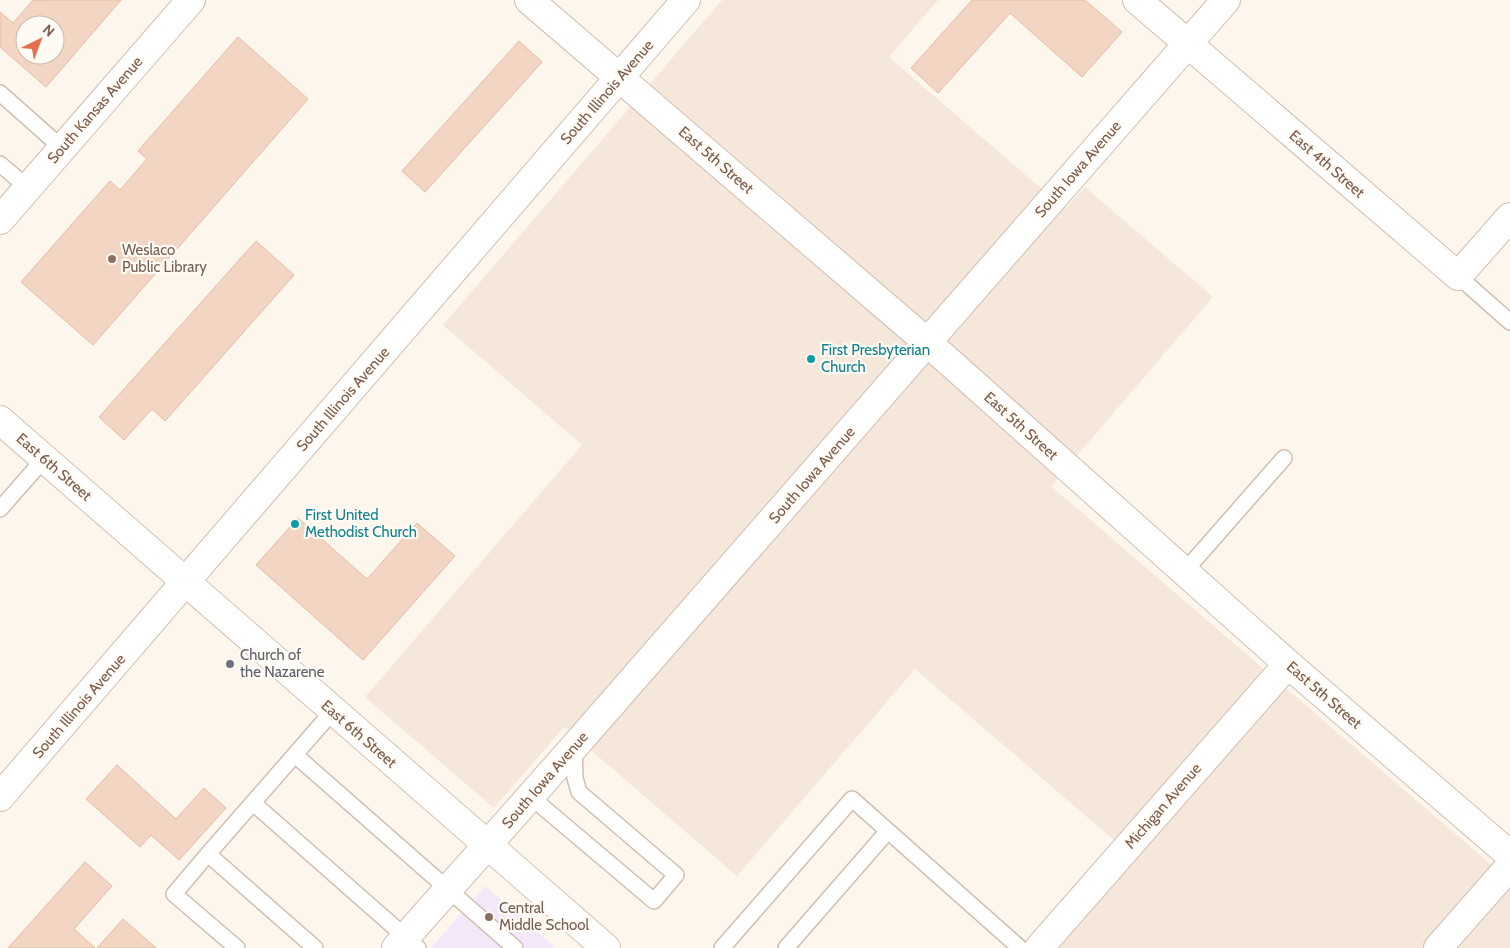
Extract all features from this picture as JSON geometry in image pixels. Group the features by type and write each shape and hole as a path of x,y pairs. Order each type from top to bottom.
{"street":[{"name":"South Kansas Avenue","path":"0,220 191,0"},
{"name":"East 5th Street","path":"530,0 927,342 1288,664 1510,856"},
{"name":"South Illinois Avenue","path":"0,797 686,0"},
{"name":"East 4th Street","path":"1137,0 1458,276"},
{"name":"South Iowa Avenue","path":"406,944 448,890 1226,0"},
{"path":"1458,276 1510,217"},
{"name":"East 6th Street","path":"0,420 606,948"},
{"name":"Michigan Avenue","path":"1039,948 1288,664"},
{"path":"1438,948 1510,866"}],"lane":[{"path":"0,93 62,148"},
{"path":"0,164 28,188"},
{"path":"1458,276 1510,322"},
{"path":"1184,572 1284,458"},
{"path":"1,505 44,459"},
{"path":"237,948 174,894 333,711"},
{"path":"531,797 654,900 676,875 579,792 575,778 574,747"},
{"path":"295,755 515,948"},
{"path":"722,948 852,799 1020,948"},
{"path":"253,803 406,944"},
{"path":"786,948 887,832"},
{"path":"208,854 315,948"}],"shaded area":[{"path":"722,0 938,0 889,57 1065,209 1085,187 1213,297 1051,486 1510,881 1510,948 1036,948 1122,847 915,669 737,876 564,727 494,808 365,697 582,445 443,325"},
{"name":"Central Middle School","path":"485,886 556,948 431,948"}],"building":[{"path":"33,0 121,0 65,65 65,15 20,15"},
{"path":"972,0 1085,0 1122,32 1082,77 1010,13 938,93 911,68"},
{"path":"0,12 13,23 15,21 15,60 0,47"},
{"path":"238,37 308,99 93,345 21,282 110,181 120,190 147,159 138,151"},
{"path":"519,41 542,62 425,192 402,171"},
{"path":"21,65 65,65 46,87"},
{"path":"256,241 294,275 165,421 152,409 124,440 99,417"},
{"path":"298,518 367,579 417,523 455,556 363,660 256,565"},
{"path":"117,765 176,819 204,788 226,808 179,860 151,835 140,847 86,799"},
{"path":"85,862 112,886 74,929 95,948 8,948"},
{"path":"123,919 156,948 97,948"}],"place":[{"name":"Weslaco Public Library","path":"112,259"},
{"name":"First Presbyterian Church","path":"811,359"},
{"name":"First United Methodist Church","path":"295,524"},
{"name":"Church of the Nazarene","path":"230,664"},
{"name":"Central Middle School","path":"489,917"}]}
